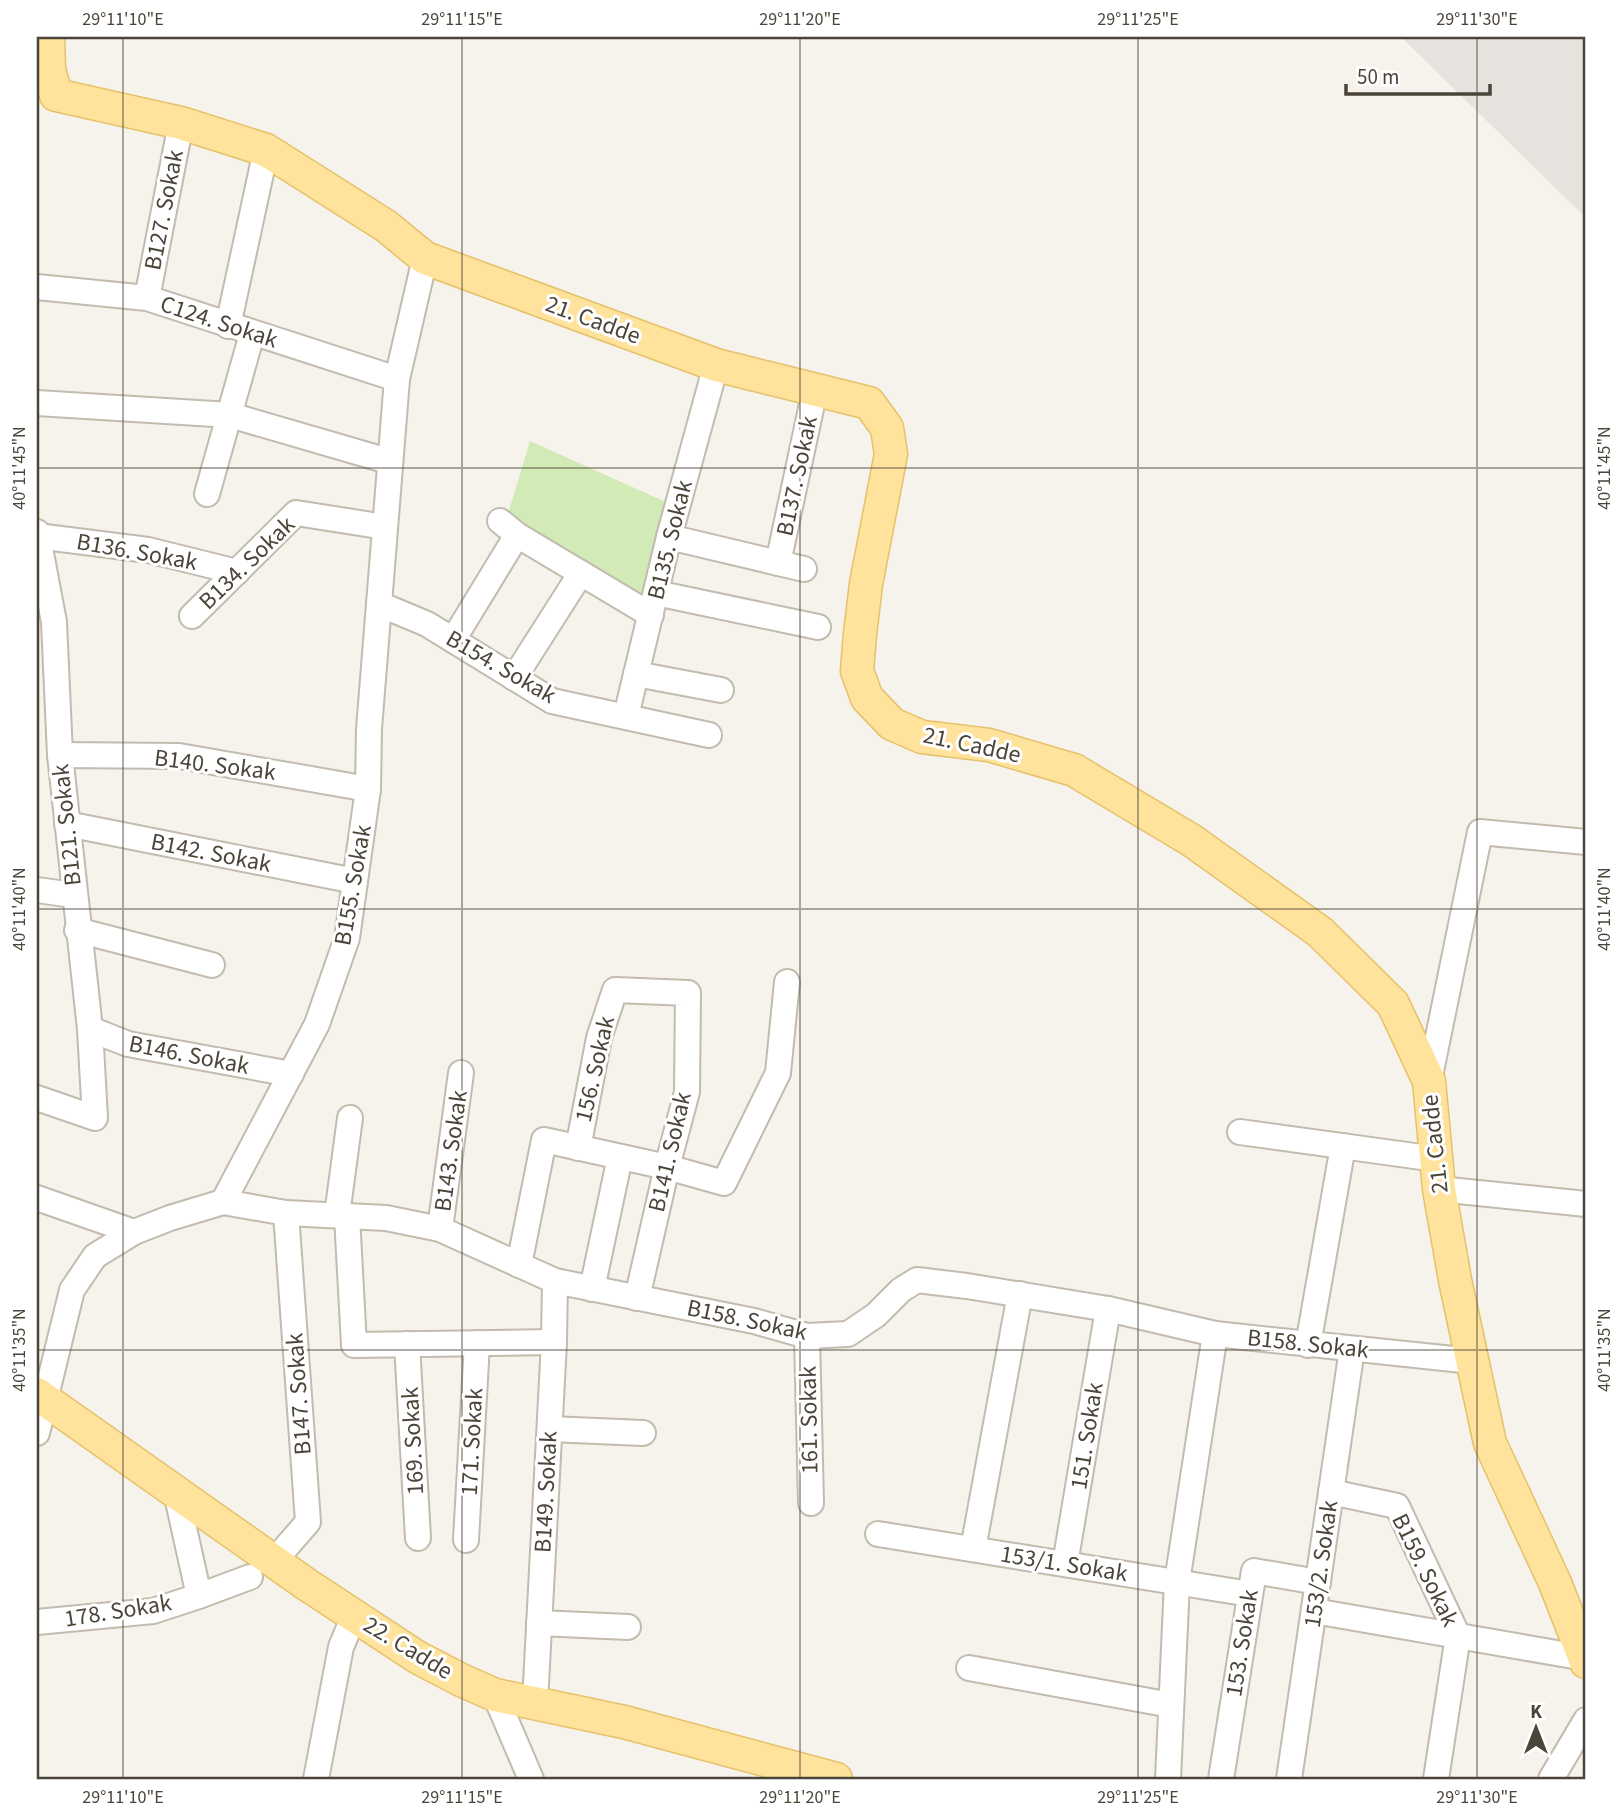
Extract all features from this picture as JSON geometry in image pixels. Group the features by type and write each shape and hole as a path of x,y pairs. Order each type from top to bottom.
{"main road":[{"name":"21. Cadde","path":"48,37 46,96 181,122 266,150 386,226 425,258 716,365 869,403 887,428 891,454 866,583 860,634 857,671 867,698 892,724 922,737 989,745 1074,770 1191,839 1320,932 1393,1004 1429,1081 1438,1174 1472,1361 1490,1443 1555,1583 1586,1659"},
{"name":"22. Cadde","path":"42,1397 176,1492 262,1569 354,1616 417,1657 495,1695 624,1722 816,1777"}],"street":[{"name":"B127. Sokak","path":"147,298 181,122"},
{"path":"207,494 230,415 266,150"},
{"name":"B155. Sokak","path":"223,1202 317,1024 347,938 368,789 369,729 388,461 397,379 425,258"},
{"name":"C124. Sokak","path":"37,287 147,298 397,379"},
{"name":"B135. Sokak","path":"626,716 669,537 716,365"},
{"name":"B137. Sokak","path":"778,563 815,390"},
{"path":"37,403 230,415 388,461"},
{"name":"B134. Sokak","path":"192,616 296,513 385,527"},
{"path":"453,640 508,528 582,573 654,604 818,627"},
{"name":"B136. Sokak","path":"37,534 148,550 237,572"},
{"name":"B121. Sokak","path":"37,534 54,622 60,755 73,895 90,1029 95,1118 37,1098"},
{"path":"669,537 804,569"},
{"path":"514,678 582,573"},
{"name":"B154. Sokak","path":"379,604 427,624 552,701 709,735"},
{"path":"636,674 720,690"},
{"name":"B140. Sokak","path":"60,755 179,756 368,789"},
{"name":"B142. Sokak","path":"67,824 355,881"},
{"path":"1429,1081 1480,832 1586,842"},
{"path":"37,890 73,895"},
{"path":"77,930 212,965"},
{"name":"156. Sokak","path":"519,1265 544,1140 667,1167 724,1183 778,1073 787,982"},
{"name":"156. Sokak","path":"578,1148 599,1038 615,990"},
{"name":"B141. Sokak","path":"615,990 688,993 687,1092 637,1298"},
{"name":"B146. Sokak","path":"90,1029 128,1044 291,1074"},
{"name":"B143. Sokak","path":"440,1229 461,1073"},
{"path":"350,1118 342,1216 354,1345 554,1342"},
{"path":"1240,1132 1343,1146 1438,1174 1586,1204"},
{"path":"1308,1345 1343,1146"},
{"path":"592,1289 620,1157"},
{"path":"37,1198 134,1231"},
{"path":"37,1433 42,1397 72,1290 95,1256 134,1231 223,1202"},
{"name":"B158. Sokak","path":"223,1202 286,1213 386,1217 440,1229 555,1281 754,1321 807,1336 848,1334 876,1315 901,1290 917,1280 1108,1309 1215,1334 1472,1361"},
{"name":"B147. Sokak","path":"262,1569 308,1522 286,1213"},
{"name":"B149. Sokak","path":"535,1703 555,1281"},
{"path":"973,1549 1020,1294"},
{"name":"151. Sokak","path":"1065,1564 1108,1309"},
{"path":"1168,1779 1177,1582 1215,1334"},
{"name":"161. Sokak","path":"807,1336 811,1503"},
{"name":"171. Sokak","path":"466,1540 477,1343"},
{"name":"169. Sokak","path":"407,1344 418,1538"},
{"name":"153/2. Sokak","path":"1289,1779 1352,1349"},
{"path":"550,1429 643,1433"},
{"name":"178. Sokak","path":"176,1492 199,1596"},
{"name":"B159. Sokak","path":"1331,1492 1396,1506 1458,1636 1436,1779"},
{"name":"153/1. Sokak","path":"878,1534 1250,1594"},
{"name":"178. Sokak","path":"37,1622 153,1611 199,1596 262,1569"},
{"name":"153. Sokak","path":"1221,1779 1254,1572 1318,1582"},
{"path":"1314,1611 1586,1659"},
{"path":"316,1779 341,1647 354,1616"},
{"path":"539,1623 628,1627"},
{"path":"968,1668 1171,1704"},
{"path":"495,1695 531,1779"},
{"path":"1551,1779 1586,1720"}],"shaded area":[{"path":"1401,37 1586,37 1586,218"}],"green space":[{"path":"530,441 670,504 642,602 507,517"}]}
